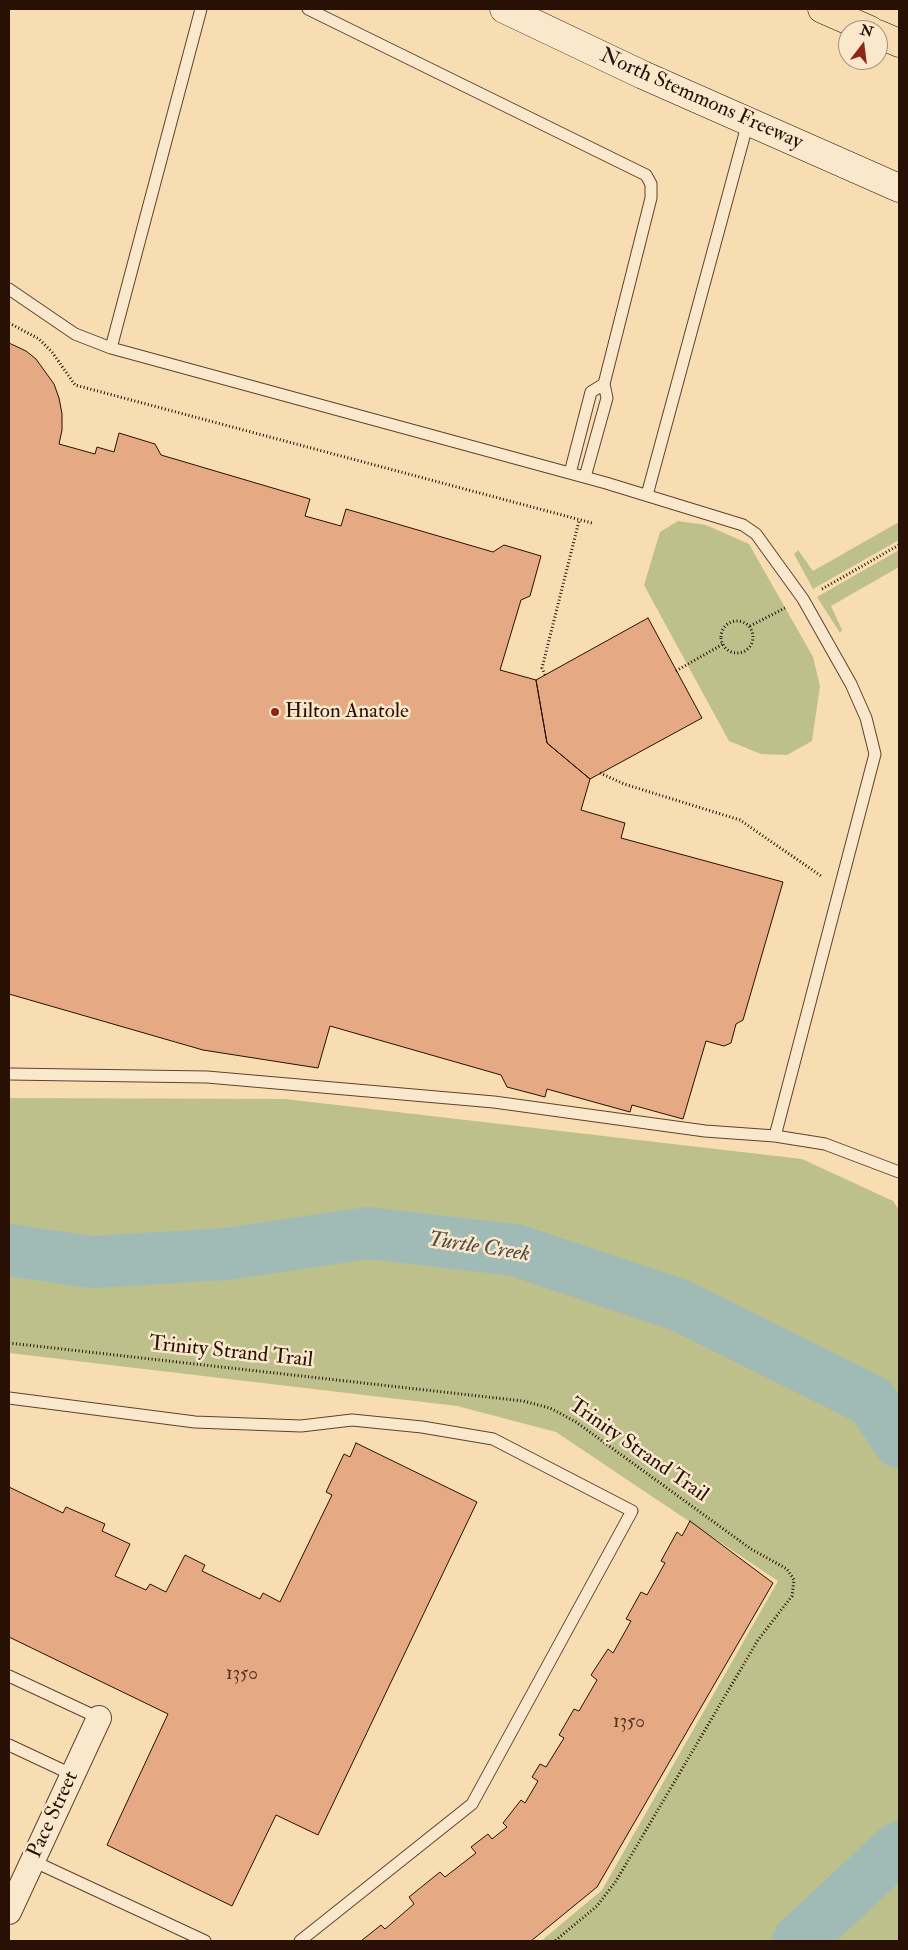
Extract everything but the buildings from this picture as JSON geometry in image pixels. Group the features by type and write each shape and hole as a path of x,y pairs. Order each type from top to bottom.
{"highway":[{"path":"822,9 847,20"}],"main road":[{"name":"North Stemmons Freeway","path":"504,9 643,76 899,188"}],"street":[{"name":"Pace Street","path":"9,1912 99,1718"}],"lane":[{"path":"111,348 201,9"},
{"path":"308,9 646,175 651,184 651,198 604,384 607,398 585,477"},
{"path":"647,495 748,122"},
{"path":"9,289 75,334 111,348 585,477 743,524 756,534 803,599 851,684 866,718 874,754 775,1136"},
{"path":"570,473 591,392 604,384"},
{"path":"9,1074 207,1078 494,1102 705,1131 775,1136 825,1144 899,1172"},
{"path":"9,1398 195,1422 302,1426 352,1420 422,1427 494,1439 632,1510 472,1804 300,1941"},
{"path":"9,1676 99,1718"},
{"path":"9,1746 73,1775"},
{"path":"33,1861 205,1941"}],"path":[{"path":"9,323 39,339 52,352 75,386 592,523"},
{"path":"545,675 542,668 579,520"},
{"path":"750,626 753,634 752,642 745,651 733,652 727,649 723,644 722,632 730,622 736,621 750,626 803,599 899,544"},
{"path":"676,671 723,644"},
{"path":"600,773 624,784 740,820 821,876"},
{"name":"Trinity Strand Trail","path":"9,1343 523,1401 550,1408 576,1422 751,1549 787,1569 794,1580 792,1596 758,1640 616,1881 597,1906 555,1941"}],"green space":[{"path":"678,521 706,525 749,544 813,657 820,686 812,741 787,755 761,754 729,741 644,585 660,532"},
{"path":"899,522 899,540 813,589 794,554 798,550 813,571"},
{"path":"899,550 899,567 831,606 842,630 840,633 817,597"},
{"path":"9,1098 285,1099 802,1159 893,1201 899,1210 899,1941 541,1941 602,1890 778,1581 556,1432 457,1406 9,1353"}],"waterway":[{"name":"Turtle Creek","path":"9,1250 91,1262 226,1254 368,1233 515,1250 679,1305 872,1401 899,1442"},
{"name":"Turtle Creek","path":"798,1941 899,1847"}],"place":[{"name":"Hilton Anatole","path":"275,712"}]}
